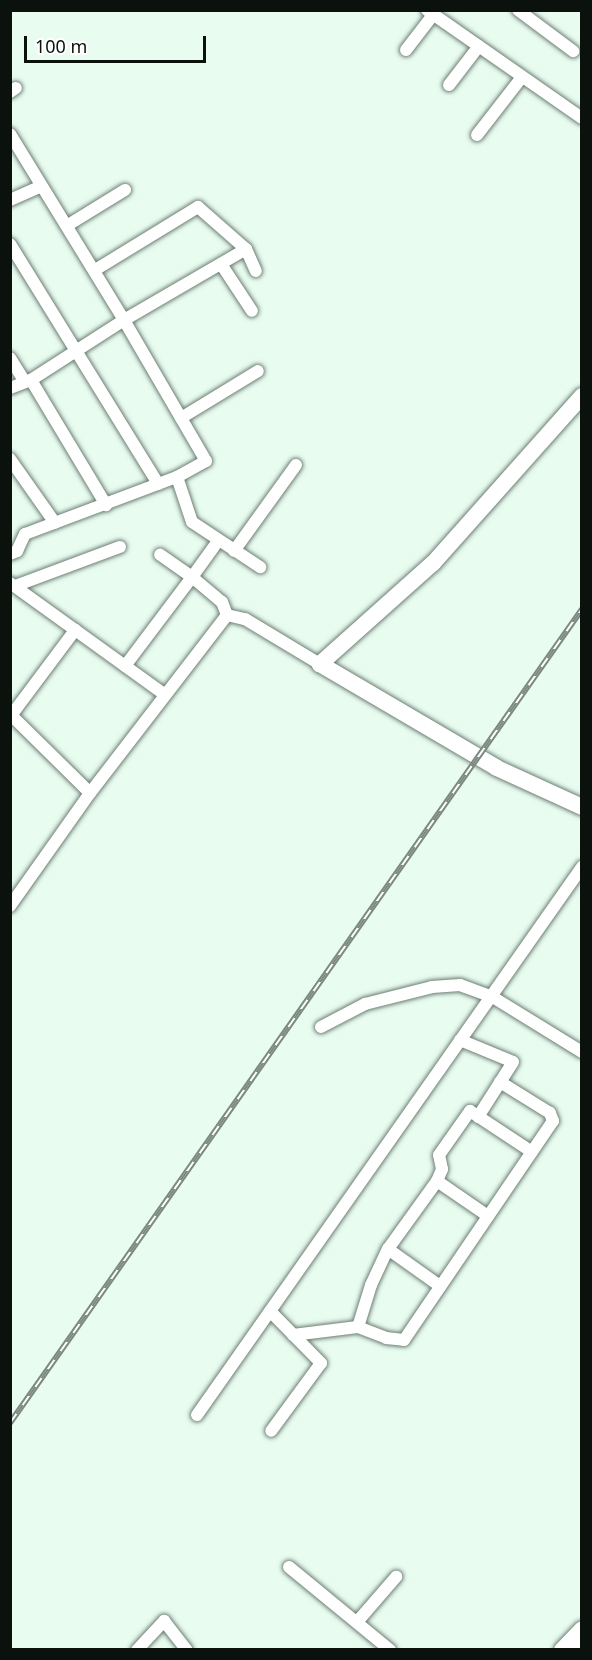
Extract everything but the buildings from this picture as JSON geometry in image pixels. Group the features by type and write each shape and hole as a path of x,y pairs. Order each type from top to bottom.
{"street":[{"path":"518,10 573,51"},
{"path":"406,50 430,13 582,118"},
{"path":"449,85 479,46"},
{"path":"477,135 522,77"},
{"path":"10,134 95,270 206,461 177,477 25,534 17,551 10,554"},
{"path":"10,200 41,186"},
{"path":"68,225 125,190"},
{"path":"95,270 198,207 246,249 256,270"},
{"path":"10,244 74,352 158,484"},
{"path":"10,388 28,381 124,320 246,249"},
{"path":"220,264 252,310"},
{"path":"10,358 28,381 106,505"},
{"path":"181,418 258,371"},
{"path":"320,664 433,563 582,396"},
{"path":"10,459 55,523"},
{"path":"234,551 296,465"},
{"path":"177,477 192,522 260,567"},
{"path":"125,666 218,541"},
{"path":"13,584 120,547"},
{"path":"160,555 222,602 227,615"},
{"path":"13,584 164,694"},
{"path":"227,615 245,619 497,768 582,807"},
{"path":"10,906 15,891 164,694 227,615"},
{"path":"75,630 11,715 90,793"},
{"path":"196,1415 582,867"},
{"path":"321,1027 333,1024 365,1004 446,984 474,988 491,996 582,1052"},
{"path":"460,1040 513,1062 478,1117"},
{"path":"294,1335 358,1327 386,1338 404,1340 553,1121 550,1113 500,1082"},
{"path":"358,1327 371,1285 388,1249 437,1181 442,1169 439,1155 470,1111 532,1152"},
{"path":"437,1181 488,1216"},
{"path":"388,1249 440,1286"},
{"path":"270,1311 321,1363 271,1431"},
{"path":"289,1567 390,1650"},
{"path":"357,1623 396,1577"},
{"path":"137,1650 164,1621 188,1650"}],"railway":[{"path":"10,1423 582,609"}]}
